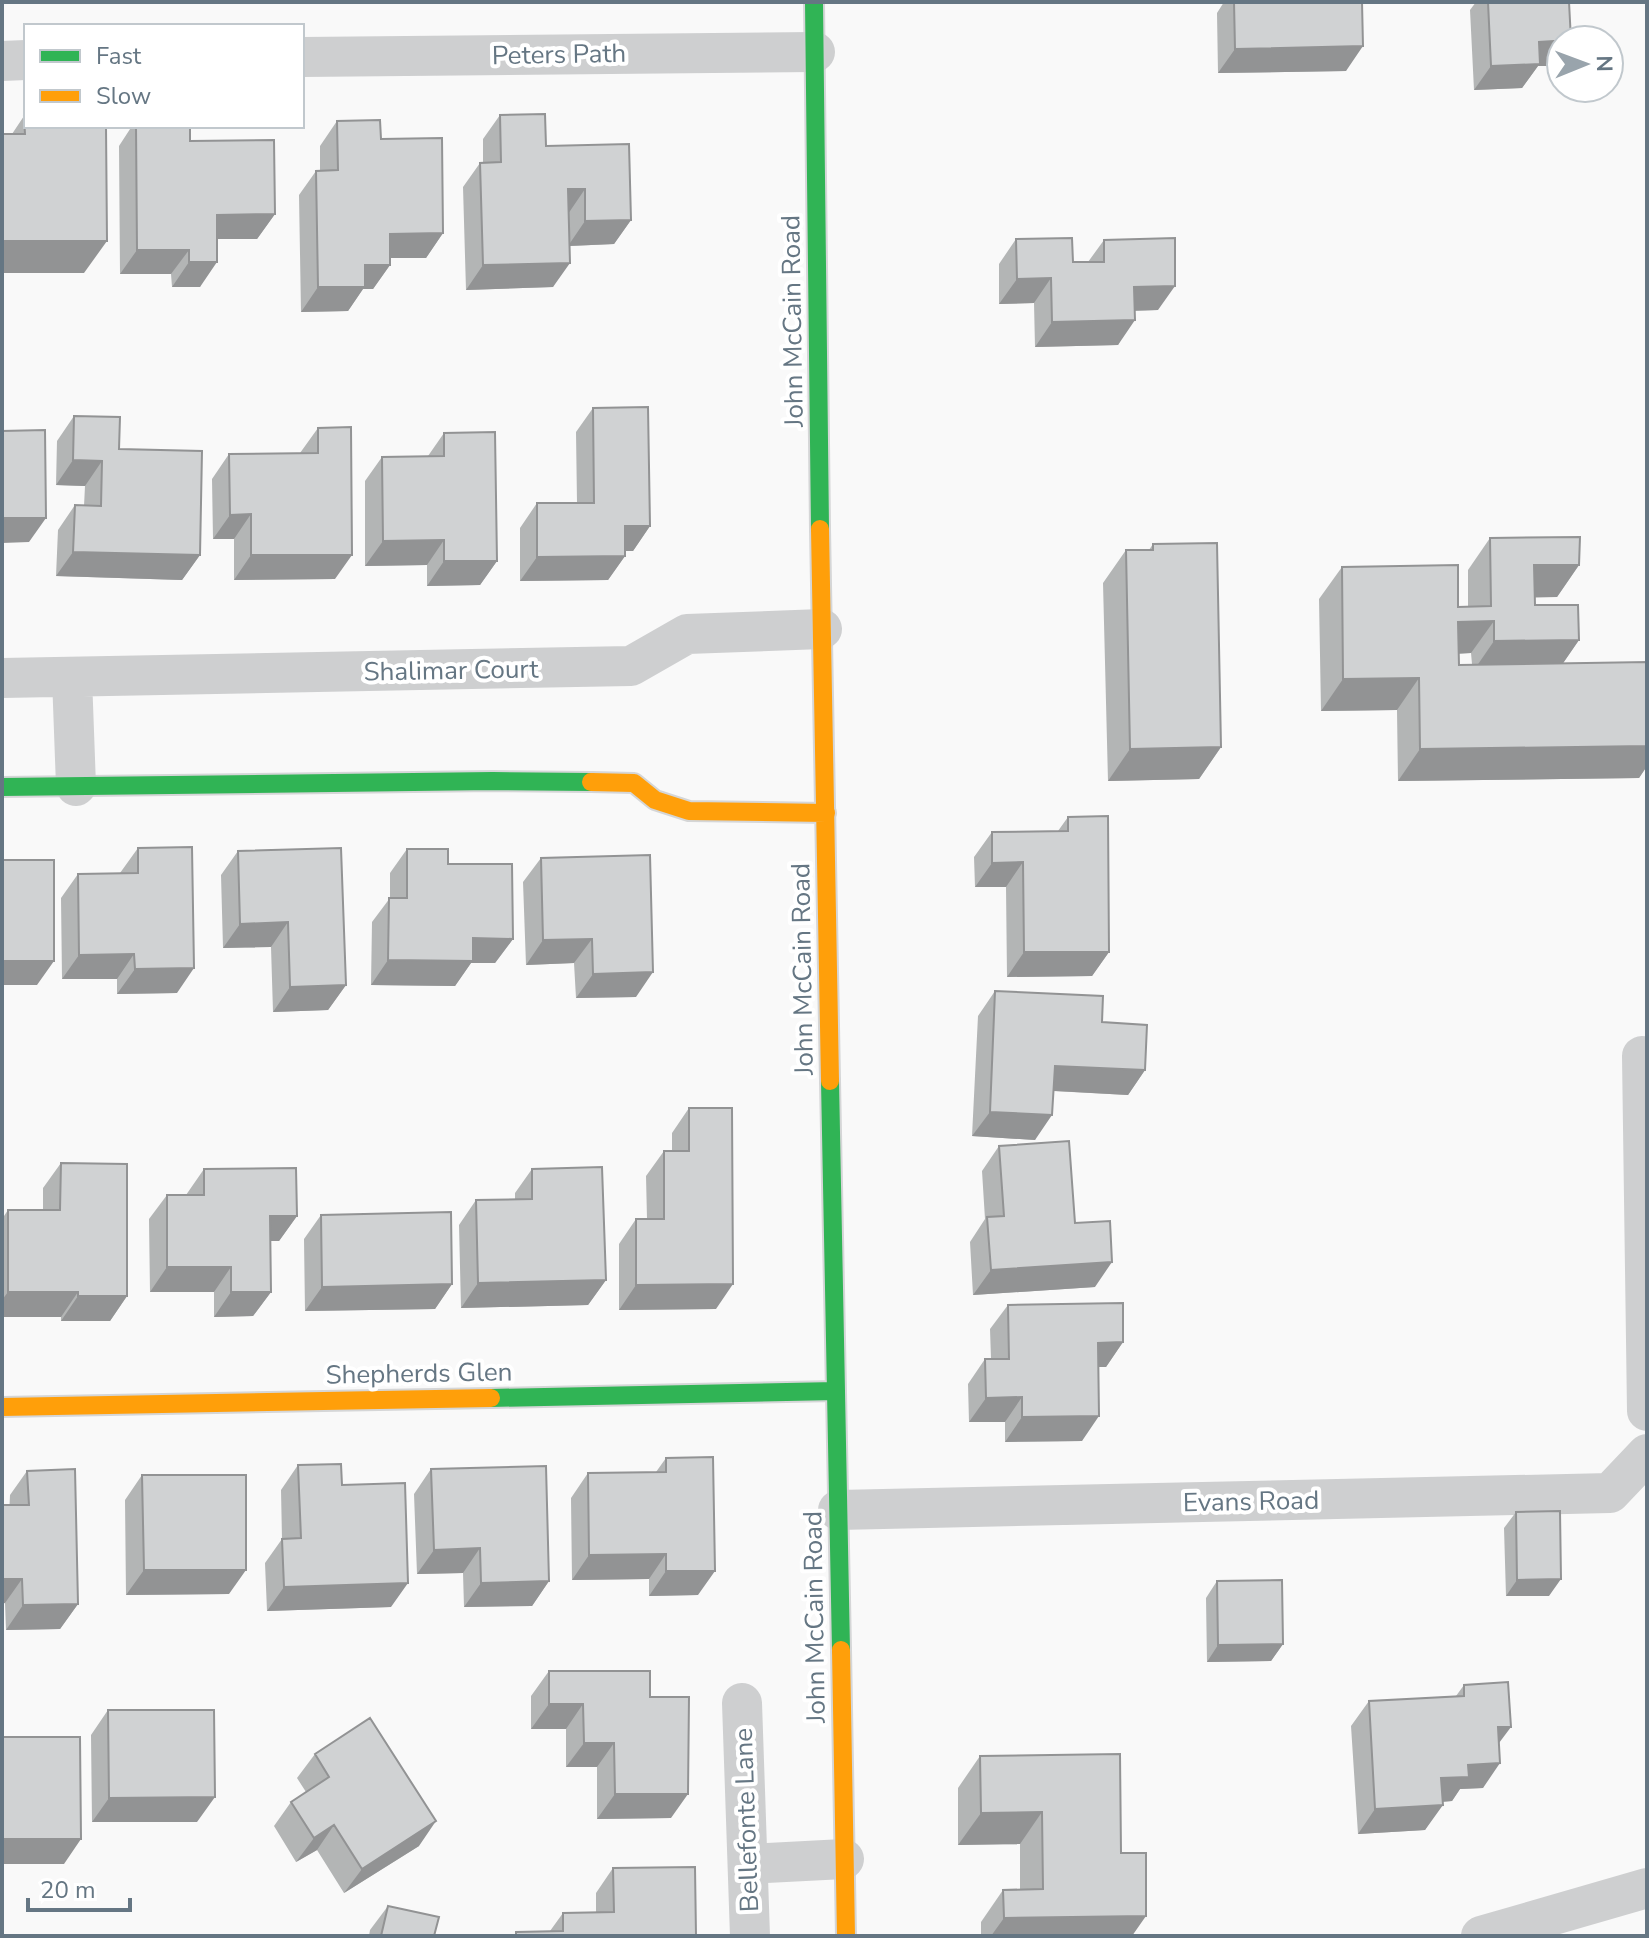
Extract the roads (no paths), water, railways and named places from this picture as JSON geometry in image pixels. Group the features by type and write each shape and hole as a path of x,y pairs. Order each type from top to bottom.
{"main road":[{"name":"John McCain Road","path":"814,2 846,1936"},
{"path":"2,787 493,781 634,783 655,800 689,811 826,813"},
{"name":"Shepherds Glen","path":"2,1407 836,1391"}],"street":[{"name":"Peters Path","path":"304,57 815,52"},
{"path":"2,61 24,60"},
{"name":"Shalimar Court","path":"2,678 631,666 687,634 822,629"},
{"path":"72,677 76,786"},
{"path":"1642,1056 1647,1411"},
{"name":"Evans Road","path":"838,1510 1610,1493 1647,1454"},
{"name":"Bellefonte Lane","path":"742,1703 750,1936"},
{"path":"748,1864 844,1859"},
{"path":"1481,1936 1647,1888"}]}
